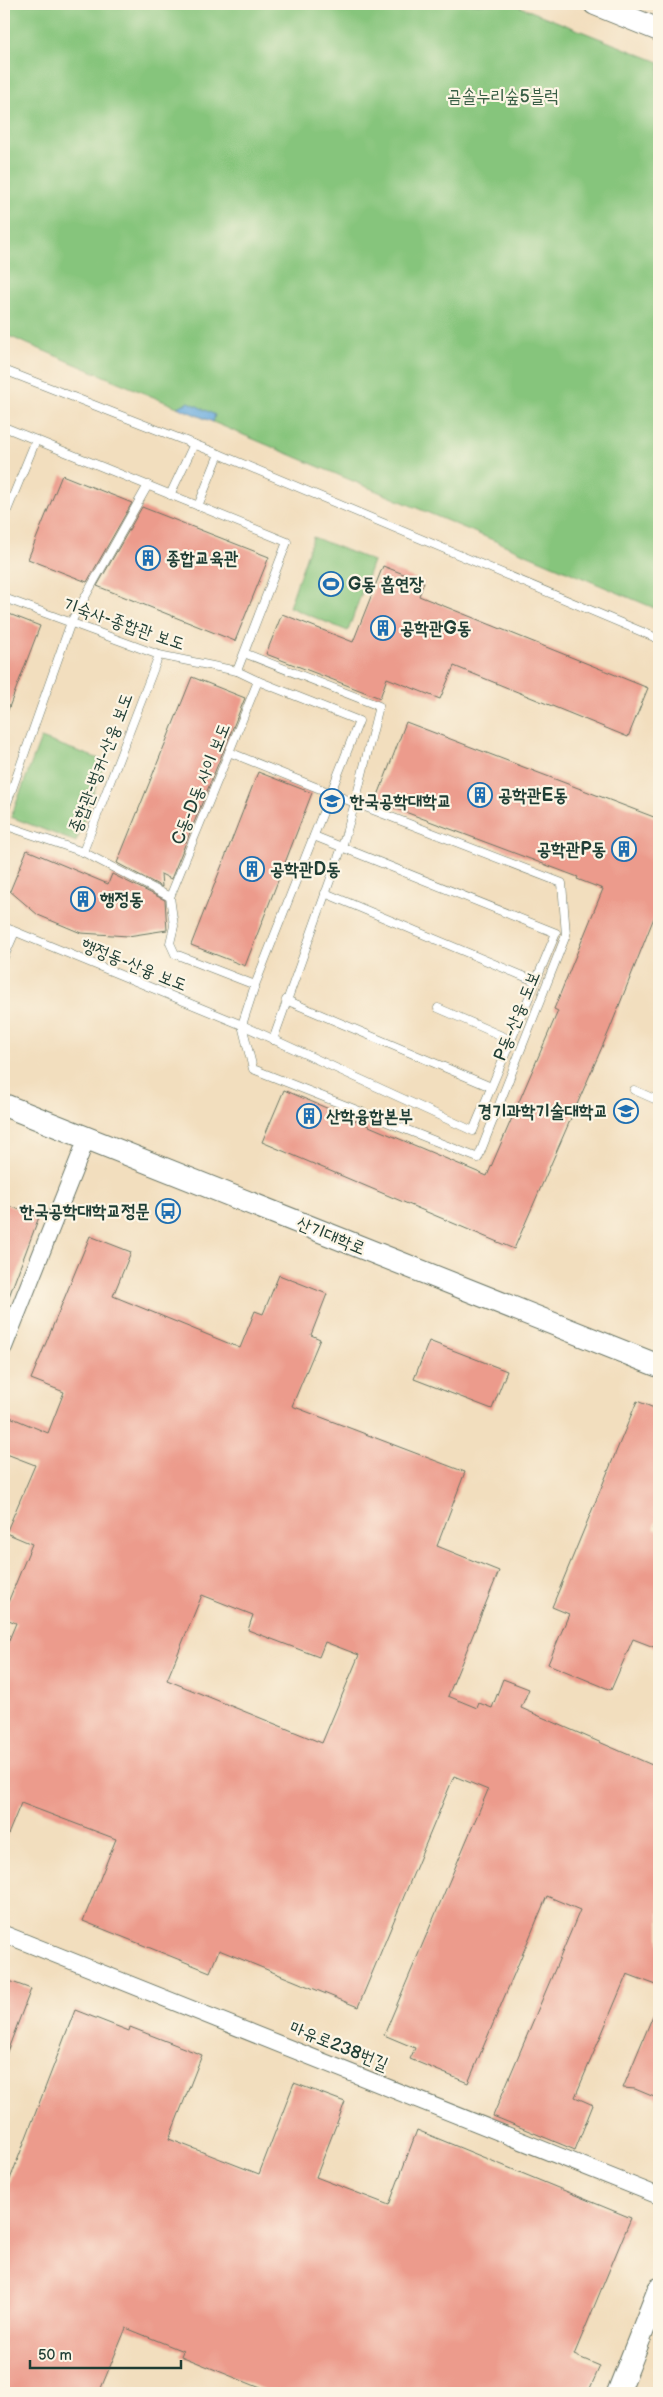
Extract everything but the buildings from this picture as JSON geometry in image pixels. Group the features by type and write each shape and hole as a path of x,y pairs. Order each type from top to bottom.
{"street":[{"path":"595,4 659,30"},
{"name":"산기대학로","path":"4,1105 659,1366"},
{"path":"4,1347 87,1138"},
{"name":"마유로238번길","path":"4,1934 659,2196"},
{"path":"618,2393 659,2289"}],"lane":[{"path":"4,370 194,444 659,639"},
{"path":"4,427 287,542 237,671"},
{"path":"4,518 36,440"},
{"path":"170,495 194,444"},
{"path":"198,506 218,454"},
{"path":"4,812 71,622 148,486"},
{"name":"기숙사-종합관 보도","path":"4,598 159,655 237,671 359,721 331,792"},
{"path":"244,653 379,706 342,847 272,1040"},
{"name":"종합관-벙커-산융 보도","path":"159,655 83,852 170,897"},
{"name":"C동-D동 사이 보도","path":"170,897 258,681"},
{"path":"229,752 355,803"},
{"path":"242,1025 331,792"},
{"name":"P동-산융 도보","path":"242,1025 253,1069 478,1158 566,935 562,883 355,803"},
{"path":"4,825 83,852"},
{"path":"286,1000 491,1087 556,933 314,836"},
{"path":"325,893 535,981"},
{"path":"170,897 174,926 170,943 176,954 256,985"},
{"name":"행정동-산융 보도","path":"4,928 242,1025 473,1131 491,1087"},
{"path":"4,957 15,932"},
{"path":"438,1008 511,1040"},
{"path":"634,1090 659,1101"}],"green space":[{"name":"곰솔누리숲5블럭","path":"4,4 513,4 659,62 659,610 4,334"},
{"name":"G동 흡연장","path":"313,537 373,561 348,631 289,607"},
{"path":"41,738 105,761 76,842 11,817"}],"water":[{"path":"189,402 215,415 213,422 177,407"}],"place":[{"name":"종합교육관","path":"148,558"},
{"name":"G동 흡연장","path":"331,584"},
{"name":"공학관G동","path":"383,628"},
{"name":"공학관E동","path":"480,795"},
{"name":"한국공학대학교","path":"332,801"},
{"name":"공학관P동","path":"624,849"},
{"name":"공학관D동","path":"252,869"},
{"name":"행정동","path":"83,899"},
{"name":"경기과학기술대학교","path":"626,1111"},
{"name":"산학융합본부","path":"309,1116"},
{"name":"한국공학대학교정문","path":"168,1211"}]}
